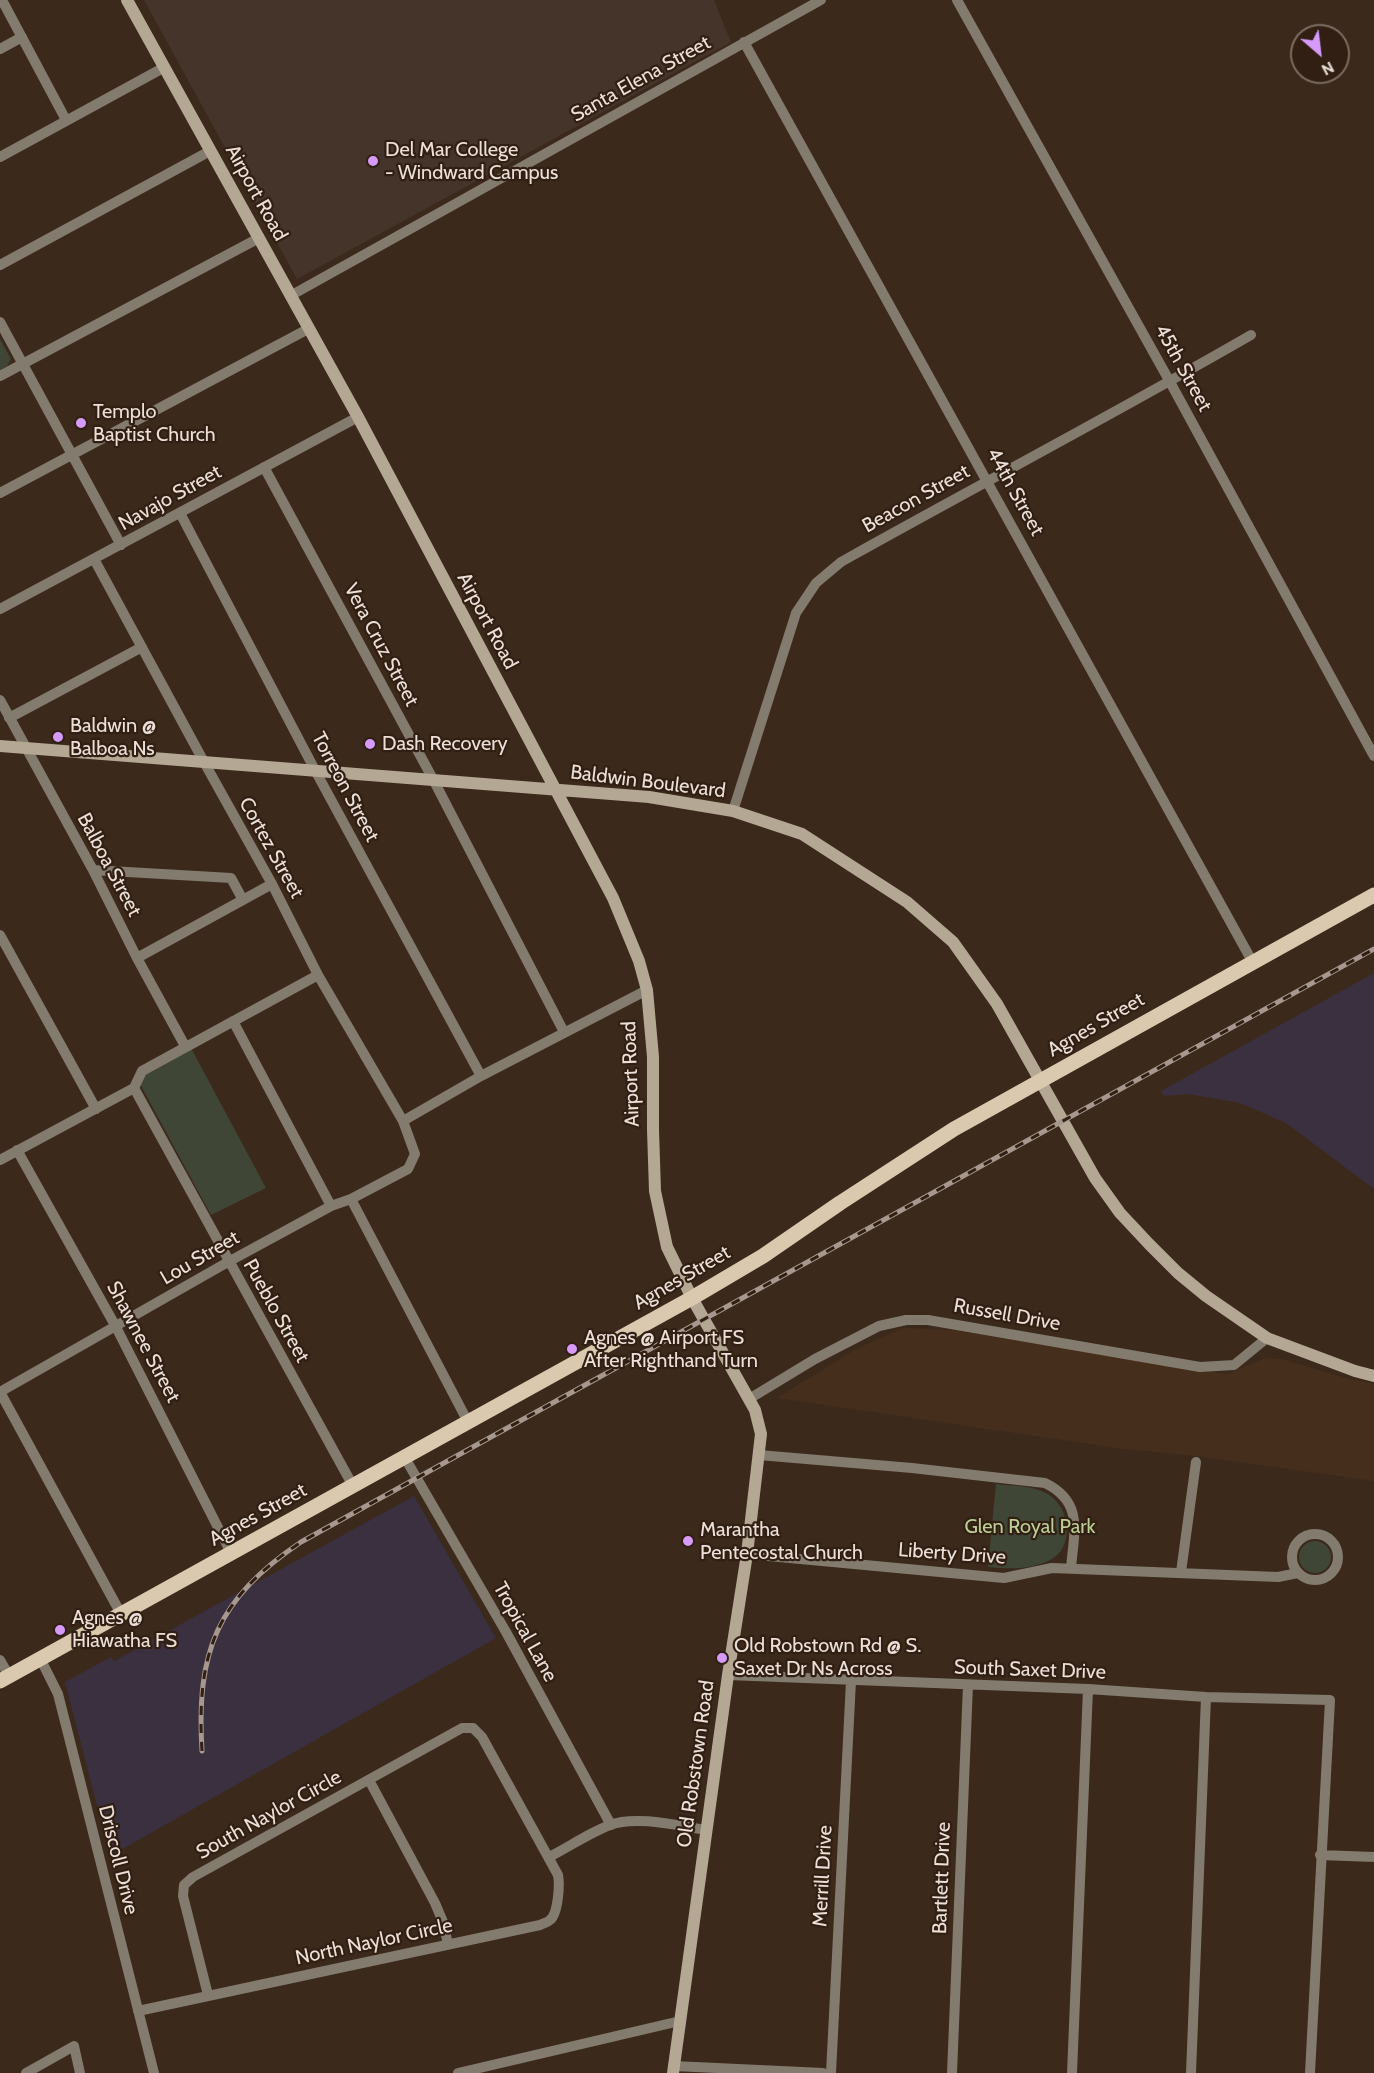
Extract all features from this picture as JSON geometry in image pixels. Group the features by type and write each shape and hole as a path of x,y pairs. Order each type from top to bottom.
{"main road":[{"name":"Agnes Street","path":"4,1679 692,1298 764,1256 840,1203 954,1130 1374,894"}],"street":[{"path":"2,0 66,120"},
{"name":"Airport Road","path":"127,0 358,417 613,898 639,961 647,990 653,1057 655,1191 667,1247 692,1298"},
{"name":"Santa Elena Street","path":"290,296 821,0"},
{"name":"45th Street","path":"957,0 1170,382 1374,756"},
{"path":"0,48 22,36"},
{"name":"44th Street","path":"744,42 1252,961"},
{"path":"0,157 164,68"},
{"path":"0,265 210,151"},
{"path":"0,376 259,238"},
{"path":"0,322 121,545"},
{"path":"0,493 308,328"},
{"name":"Beacon Street","path":"734,811 796,613 816,583 840,562 1170,382 1251,334"},
{"name":"Navajo Street","path":"0,609 358,417"},
{"name":"Vera Cruz Street","path":"264,467 434,781 564,1032"},
{"name":"Torreon Street","path":"180,513 316,772 481,1076"},
{"name":"Cortez Street","path":"94,559 272,884 318,975 403,1121 415,1154"},
{"path":"9,718 142,647"},
{"name":"Balboa Street","path":"0,700 93,870 185,1046"},
{"name":"Baldwin Boulevard","path":"0,746 649,797 734,811 802,834 907,902 953,942 997,1004 1095,1178 1120,1213 1178,1273 1206,1296 1267,1338 1374,1376"},
{"path":"93,870 231,878 243,900"},
{"path":"137,958 272,884"},
{"path":"0,935 96,1109"},
{"path":"0,1160 134,1088 142,1071 318,975"},
{"path":"403,1121 481,1076 647,990"},
{"path":"233,1021 331,1206"},
{"name":"Pueblo Street","path":"134,1088 353,1486"},
{"name":"Shawnee Street","path":"17,1150 116,1327 231,1553"},
{"name":"Lou Street","path":"0,1392 228,1262 331,1206 351,1199 408,1169 415,1154"},
{"path":"351,1199 468,1422"},
{"name":"Old Robstown Road","path":"673,2069 747,1554 761,1434 749,1399 692,1298"},
{"name":"Russell Drive","path":"749,1399 815,1359 879,1326 906,1320 928,1320 1200,1367 1234,1365 1267,1338"},
{"path":"0,1392 121,1614"},
{"path":"759,1455 1045,1483 1062,1493 1076,1520 1071,1568"},
{"name":"Tropical Lane","path":"405,1458 506,1632 610,1825"},
{"path":"1181,1572 1196,1461"},
{"path":"1309,1534 1319,1534 1328,1537 1335,1544 1338,1563 1326,1578 1316,1580 1298,1573 1293,1565 1292,1555 1294,1546 1300,1539 1309,1534"},
{"name":"Liberty Drive","path":"747,1554 1004,1578 1052,1568 1278,1577 1298,1573"},
{"name":"Driscoll Drive","path":"40,1658 58,1694 154,2073"},
{"path":"0,1660 4,1679"},
{"name":"South Saxet Drive","path":"728,1675 1088,1689 1206,1697 1330,1700 1320,1855"},
{"name":"Merrill Drive","path":"831,2073 851,1681"},
{"name":"Bartlett Drive","path":"952,2073 968,1685"},
{"path":"1072,2073 1088,1689"},
{"path":"1191,2073 1206,1697"},
{"name":"South Naylor Circle","path":"208,1995 183,1896 184,1885 462,1728 473,1728"},
{"name":"North Naylor Circle","path":"138,2011 540,1925 550,1920 554,1915 560,1885 558,1875 482,1737 473,1728"},
{"path":"369,1780 435,1903 448,1944"},
{"path":"549,1857 610,1825 625,1821 706,1830"},
{"path":"1310,2073 1320,1855 1374,1857"},
{"path":"458,2073 680,2021"},
{"path":"26,2073 74,2046 80,2073"},
{"path":"673,2069 823,2073"}],"shaded area":[{"name":"Del Mar College - Windward Campus","path":"144,0 714,0 731,42 297,279"},
{"path":"1374,973 1374,1189 1286,1123 1240,1103 1188,1094 1164,1096 1161,1091"},
{"path":"903,1328 953,1330 1227,1374 1265,1358 1282,1359 1374,1384 1374,1481 1188,1455 1124,1449 777,1398 856,1349"},
{"path":"414,1496 496,1638 110,1856 65,1682 111,1657 114,1661"}],"green space":[{"path":"0,339 11,359 7,366 0,370"},
{"path":"191,1048 266,1188 211,1215 140,1084 143,1075"},
{"name":"Glen Royal Park","path":"996,1484 1034,1488 1046,1493 1061,1507 1067,1527 1063,1547 1057,1555 1041,1564 1026,1567 988,1567"},
{"path":"1315,1541 1326,1546 1331,1557 1326,1568 1315,1573 1304,1568 1299,1557 1304,1546"}],"railway":[{"path":"202,1751 203,1684 218,1630 231,1607 249,1585 272,1563 301,1542 1374,949"}],"place":[{"name":"Del Mar College - Windward Campus","path":"373,161"},
{"name":"Templo Baptist Church","path":"81,423"},
{"name":"Baldwin @ Balboa Ns","path":"58,737"},
{"name":"Dash Recovery","path":"370,744"},
{"name":"Agnes @ Airport FS After Righthand Turn","path":"572,1349"},
{"name":"Marantha Pentecostal Church","path":"688,1541"},
{"name":"Agnes @ Hiawatha FS","path":"60,1630"},
{"name":"Old Robstown Rd @ S. Saxet Dr Ns Across","path":"722,1658"}]}
